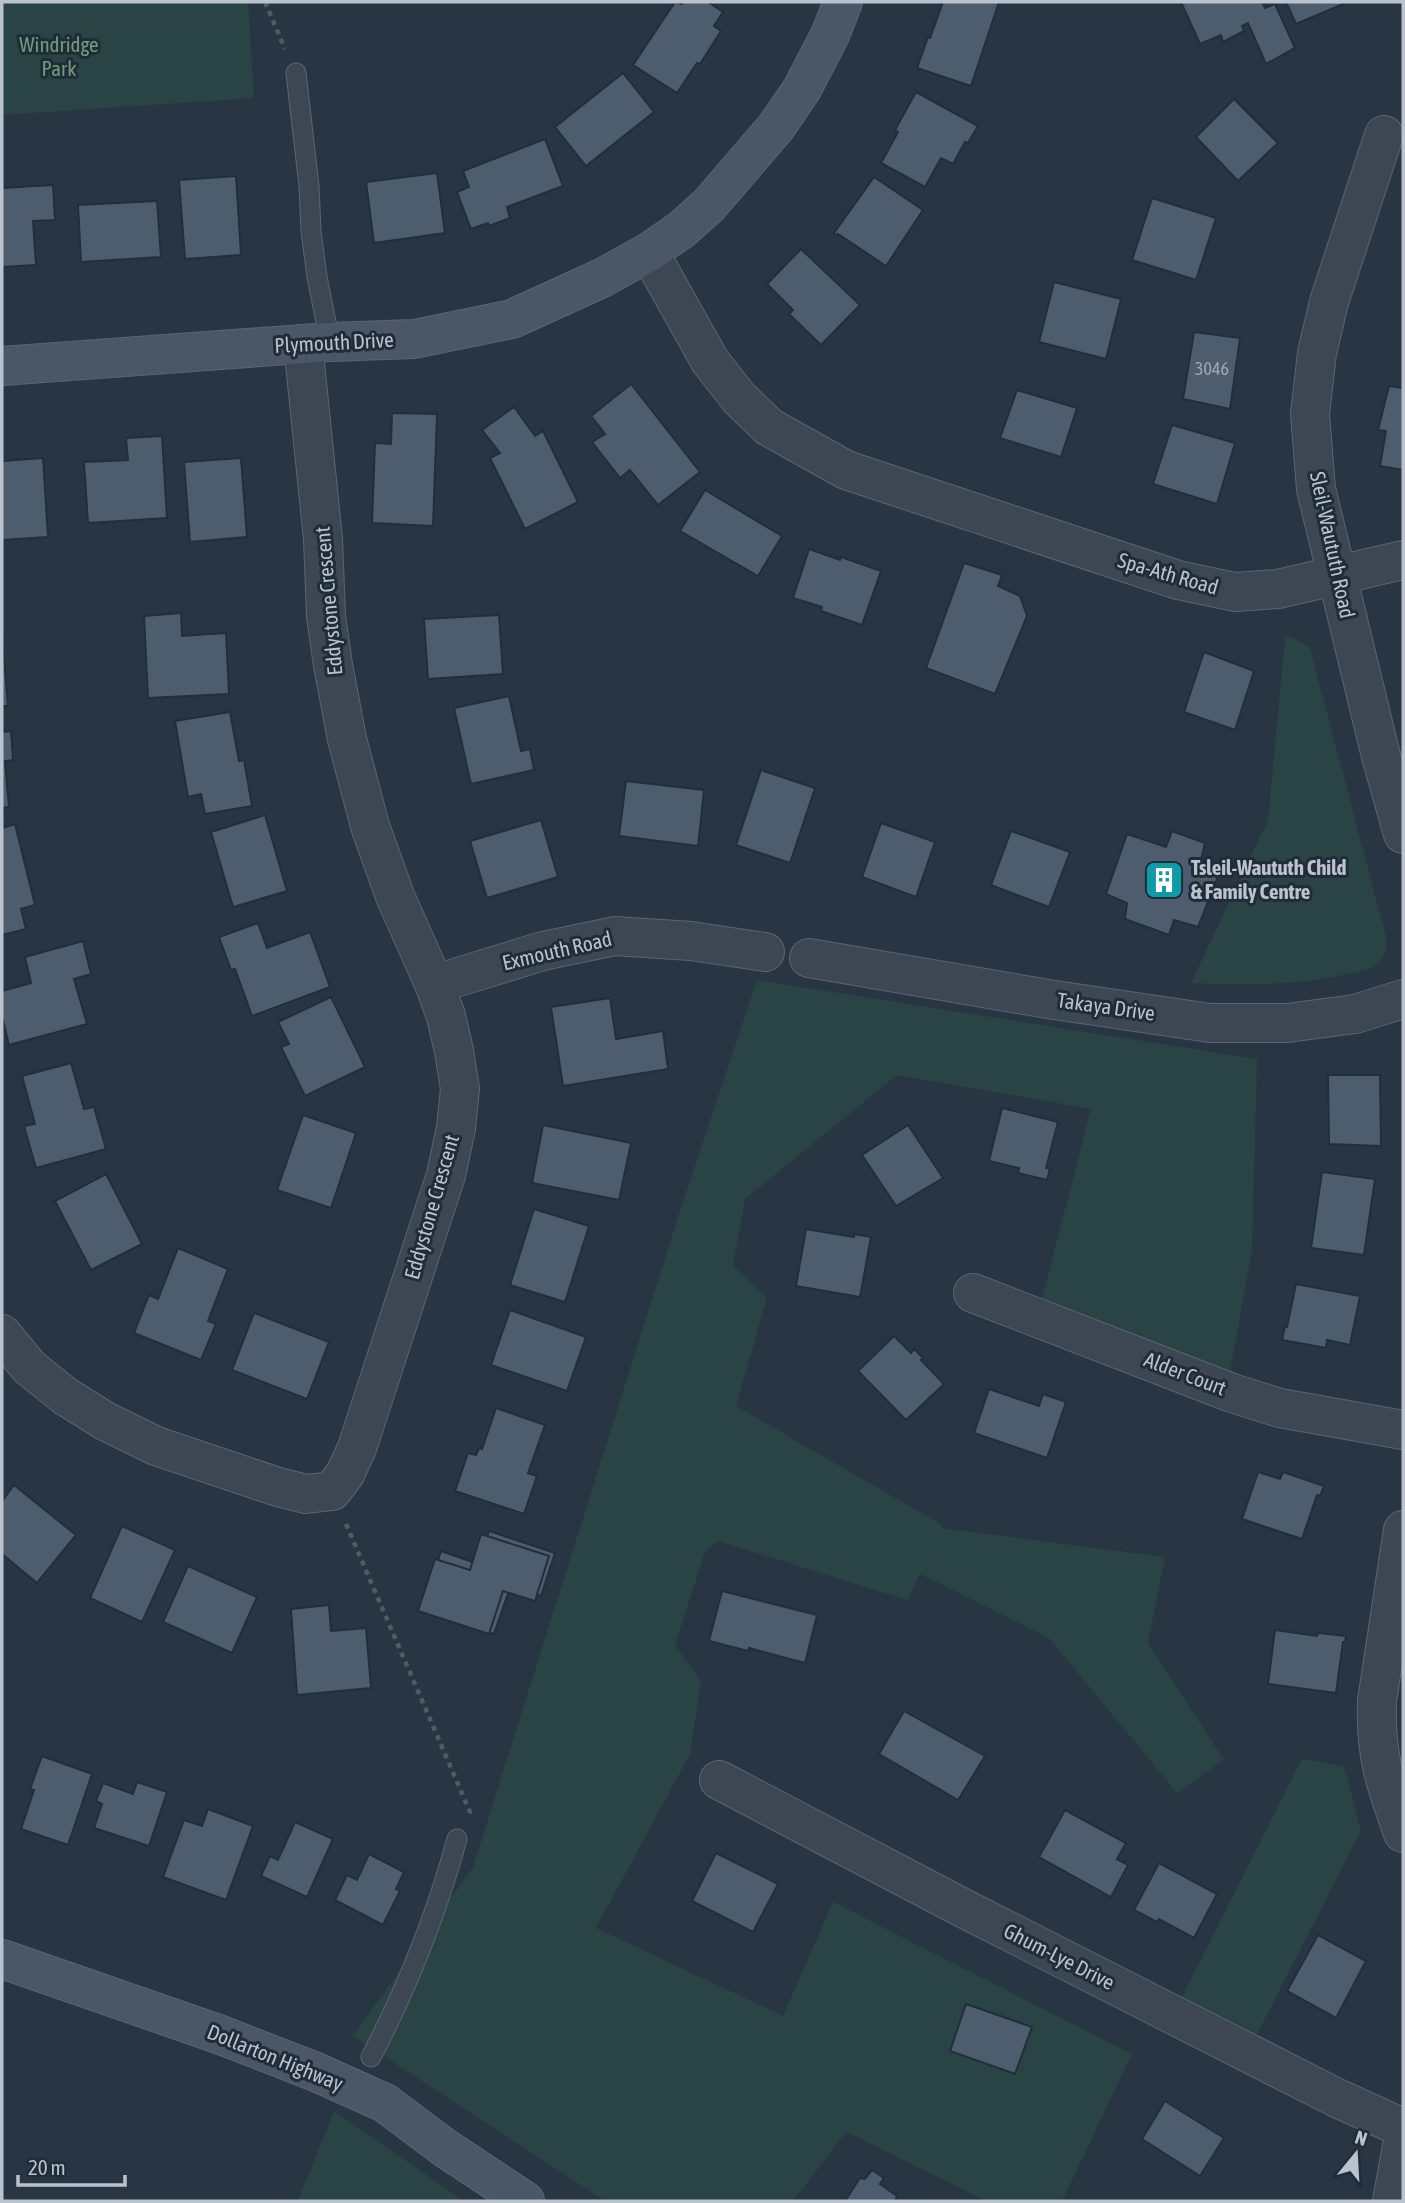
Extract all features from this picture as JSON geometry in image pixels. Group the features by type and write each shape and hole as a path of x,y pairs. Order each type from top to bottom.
{"street":[{"name":"Plymouth Drive","path":"2,366 316,343 414,340 512,319 602,278 649,252 681,230 709,205 776,127 802,89 844,2"},
{"name":"Sleil-Waututh Road","path":"1384,135 1329,302 1317,353 1310,414 1316,489 1381,756 1403,834"},
{"name":"Spa-Ath Road","path":"649,252 710,361 738,398 769,427 846,470 1178,580 1235,592 1278,589 1403,560"},
{"name":"Eddystone Crescent","path":"316,343 326,616 332,665 347,739 370,826 395,896 446,1016 460,1089 456,1128 446,1175 357,1448 345,1474 332,1491"},
{"name":"Exmouth Road","path":"435,986 543,951 615,936 691,941 765,952"},
{"name":"Takaya Drive","path":"809,958 1048,999 1210,1023 1287,1023 1315,1020 1355,1014 1403,999"},
{"name":"Alder Court","path":"974,1293 1232,1393 1280,1408 1403,1430"},
{"path":"2,1334 29,1367 65,1396 105,1421 156,1446 278,1487 306,1494 332,1491"},
{"path":"1403,1530 1377,1700 1377,1741 1394,1781 1403,1833"},
{"name":"Ghum-Lye Drive","path":"719,1780 1314,2087 1403,2128"},
{"name":"Dollarton Highway","path":"2,1959 221,2035 316,2072 385,2104 525,2201"},
{"path":"1392,2201 1403,2141"}],"lane":[{"path":"296,73 317,277 316,343"},
{"path":"371,2057 412,1966 443,1887 457,1839"}],"path":[{"path":"265,2 296,73"},
{"path":"332,1491 470,1812 457,1839"}],"green space":[{"name":"Windridge Park","path":"2,2 248,2 254,98 2,115"},
{"path":"1291,636 1310,648 1386,937 1385,953 1375,966 1368,970 1324,979 1267,984 1191,983 1268,820 1285,638"},
{"path":"757,980 1257,1059 1252,1250 1229,1377 1041,1302 1091,1109 897,1075 745,1199 733,1266 767,1298 736,1406 942,1525 941,1528 1165,1557 1148,1643 1224,1760 1177,1793 1049,1638 920,1574 907,1600 718,1541 705,1552 675,1645 701,1681 690,1754 596,1928 783,2016 833,1902 1132,2054 1062,2201 986,2201 846,2132 793,2201 605,2201 353,2036 473,1867 678,1217"},
{"path":"1302,1759 1344,1766 1361,1831 1252,2044 1177,2007"},
{"path":"334,2111 464,2201 298,2201"}],"building":[{"path":"675,2 708,2 723,12 714,26 721,31 677,93 633,65"},
{"path":"943,2 999,2 971,86 917,68"},
{"path":"1181,2 1262,2 1265,8 1275,4 1295,48 1266,64 1248,23 1242,26 1244,31 1223,42 1221,35 1200,44"},
{"path":"1286,2 1348,2 1296,24"},
{"path":"623,73 654,112 586,166 555,127"},
{"path":"916,92 978,126 953,164 941,158 925,187 881,163"},
{"path":"1234,99 1278,143 1238,181 1196,137"},
{"path":"545,139 563,186 507,207 510,218 471,229 457,192 469,187 463,171"},
{"path":"437,173 445,233 374,243 366,182"},
{"path":"236,176 241,255 185,259 179,180"},
{"path":"874,177 923,210 886,266 834,233"},
{"path":"53,185 55,220 33,221 36,265 2,267 2,188"},
{"path":"1152,198 1216,218 1196,280 1132,260"},
{"path":"157,201 161,257 81,262 78,205"},
{"path":"801,249 860,305 821,345 789,314 793,310 767,284"},
{"path":"1054,282 1121,299 1106,359 1039,342"},
{"path":"1194,332 1240,338 1230,409 1183,399"},
{"path":"631,384 700,472 658,505 630,470 620,478 592,442 605,434 591,416"},
{"path":"1403,385 1403,470 1380,466 1386,431 1378,430 1389,386 1402,388"},
{"path":"1017,390 1077,408 1061,457 1000,438"},
{"path":"514,407 535,436 543,431 578,502 525,529 490,458 500,453 482,430"},
{"path":"392,413 437,414 433,526 372,523 375,443 391,444"},
{"path":"1172,425 1235,443 1217,504 1153,484"},
{"path":"162,436 167,518 88,523 84,462 128,460 126,438"},
{"path":"43,458 48,537 2,540 2,461"},
{"path":"241,458 247,537 190,542 184,462"},
{"path":"705,490 782,536 758,576 680,531"},
{"path":"809,549 881,571 862,625 821,611 822,607 793,598"},
{"path":"964,563 1002,575 998,586 1020,596 1027,616 995,694 926,668"},
{"path":"181,613 182,636 226,633 229,694 148,698 144,616"},
{"path":"499,615 503,674 428,679 424,619"},
{"path":"2,632 8,706 2,706"},
{"path":"1204,652 1254,671 1235,730 1184,712"},
{"path":"509,696 521,751 530,749 534,770 471,784 454,708"},
{"path":"230,712 239,761 244,760 252,806 205,814 201,794 188,797 175,721"},
{"path":"2,729 4,732 11,731 13,760 5,761 9,807 2,808"},
{"path":"761,770 815,788 790,863 736,845"},
{"path":"626,781 704,790 698,846 619,836"},
{"path":"265,815 287,891 233,907 211,832"},
{"path":"541,820 558,877 487,898 470,841"},
{"path":"881,823 935,842 916,897 862,877"},
{"path":"15,824 35,905 21,909 26,929 2,935 2,828"},
{"path":"1011,831 1070,852 1049,907 991,885"},
{"name":"Tsleil-Waututh Child & Family Centre","path":"1172,831 1205,843 1201,860 1222,866 1198,927 1174,920 1169,935 1125,919 1127,903 1106,894 1127,834 1166,847"},
{"path":"258,923 267,948 310,932 330,987 252,1016 235,969 231,970 219,937"},
{"path":"83,941 91,974 74,979 87,1024 9,1045 2,1016 2,991 31,983 25,957"},
{"path":"331,997 365,1067 305,1096 281,1047 289,1044 278,1022"},
{"path":"610,998 616,1039 663,1031 668,1069 563,1086 551,1007"},
{"path":"71,1063 84,1109 94,1107 106,1149 36,1168 24,1126 35,1124 22,1076"},
{"path":"1328,1075 1380,1075 1381,1146 1329,1144"},
{"path":"1002,1108 1058,1122 1046,1168 1050,1169 1047,1180 1018,1173 1019,1168 989,1161"},
{"path":"303,1115 356,1133 331,1208 277,1190"},
{"path":"543,1125 631,1143 619,1200 532,1183"},
{"path":"908,1125 943,1178 896,1206 862,1155"},
{"path":"1322,1172 1375,1179 1364,1255 1311,1248"},
{"path":"106,1174 142,1244 91,1270 55,1201"},
{"path":"534,1209 589,1226 565,1302 510,1285"},
{"path":"806,1229 871,1237 860,1297 796,1286"},
{"path":"178,1248 228,1269 208,1321 216,1324 201,1360 134,1333 149,1295 158,1299"},
{"path":"1296,1284 1360,1296 1350,1345 1327,1340 1326,1348 1282,1340"},
{"path":"510,1310 586,1337 567,1391 491,1365"},
{"path":"254,1313 329,1342 307,1399 232,1370"},
{"path":"894,1336 911,1353 914,1349 944,1384 906,1420 858,1371"},
{"path":"989,1389 1039,1406 1043,1394 1066,1402 1047,1458 974,1433"},
{"path":"496,1408 545,1425 528,1473 537,1476 524,1514 455,1491 468,1453 476,1455 479,1448 482,1449"},
{"path":"1258,1472 1280,1479 1283,1472 1324,1486 1320,1496 1317,1495 1302,1539 1242,1519"},
{"path":"14,1485 76,1535 37,1583 2,1554 2,1501"},
{"path":"122,1526 175,1550 142,1622 90,1598"},
{"path":"489,1531 555,1553 541,1596 511,1585 494,1634 422,1610 441,1551 478,1564"},
{"path":"481,1534 549,1556 535,1601 503,1591 489,1634 418,1611 435,1559 470,1570"},
{"path":"188,1566 257,1597 232,1653 163,1622"},
{"path":"722,1591 817,1615 805,1663 749,1648 748,1651 709,1641"},
{"path":"329,1605 331,1631 366,1628 371,1688 297,1695 291,1609"},
{"path":"1275,1630 1317,1636 1318,1633 1346,1636 1336,1693 1268,1684"},
{"path":"904,1711 985,1756 958,1800 879,1754"},
{"path":"42,1756 92,1774 68,1845 21,1829 34,1790 30,1789"},
{"path":"137,1782 167,1792 149,1846 94,1828 102,1804 96,1801 103,1783 133,1794"},
{"path":"208,1809 253,1826 226,1900 163,1877 184,1820 202,1826"},
{"path":"1065,1810 1126,1843 1117,1859 1128,1865 1111,1897 1039,1857"},
{"path":"295,1822 333,1839 307,1897 261,1876 270,1856 278,1860"},
{"path":"716,1853 778,1884 753,1932 692,1901"},
{"path":"369,1854 404,1872 396,1889 400,1891 383,1925 335,1900 347,1875 357,1880"},
{"path":"1159,1863 1217,1894 1194,1938 1159,1919 1157,1922 1134,1910"},
{"path":"1318,1935 1366,1961 1336,2018 1287,1991"},
{"path":"966,2004 1032,2027 1015,2074 950,2051"},
{"path":"1165,2101 1224,2138 1200,2176 1142,2139"},
{"path":"872,2170 884,2178 880,2184 897,2196 895,2201 845,2201 860,2178 865,2179"}],"place":[{"name":"Tsleil-Waututh Child & Family Centre","path":"1164,880"}]}
